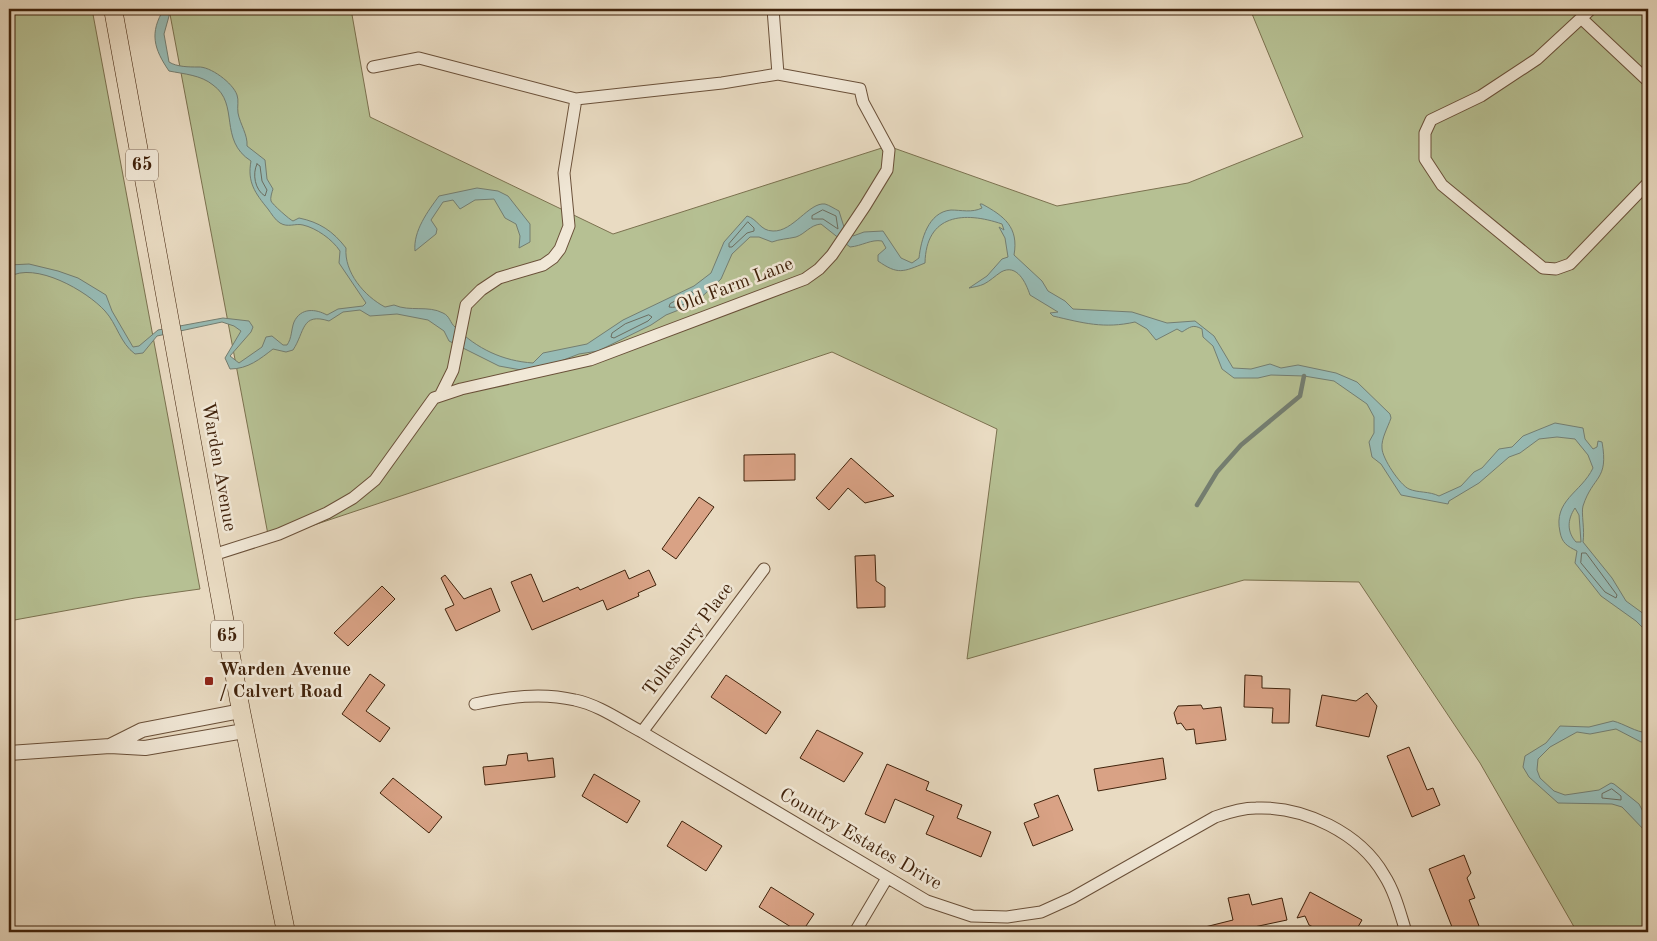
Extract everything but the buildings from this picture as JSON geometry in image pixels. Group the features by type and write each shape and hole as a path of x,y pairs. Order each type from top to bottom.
{"main road":[{"name":"Warden Avenue","path":"113,9 244,730 286,932"}],"street":[{"path":"373,66 419,58 576,99 722,83 778,74 772,9"},
{"path":"1591,9 1537,59 1481,96 1431,120 1425,133 1425,160 1442,185 1543,268 1556,269 1570,264 1648,183"},
{"path":"1581,18 1648,81"},
{"name":"Old Farm Lane","path":"440,396 461,389 590,360 805,279 819,269 832,255 887,170 889,150 863,102 860,89 778,74"},
{"path":"213,555 279,534 327,513 353,498 375,480 434,398 440,396 453,370 466,305 481,290 499,278 542,265 553,258 560,249 569,226 564,173 576,99"},
{"name":"Tollesbury Place","path":"642,732 764,569"},
{"name":"Country Estates Drive","path":"475,704 528,695 575,700 594,706 642,732 927,901 972,916 1006,917 1041,912 1072,898 1215,817 1236,810 1268,808 1295,812 1330,826 1352,838 1384,873 1406,932"},
{"path":"110,746 142,730 241,712"},
{"path":"9,753 110,746 144,748 244,730"},
{"path":"855,932 887,878"}],"green space":[{"path":"9,9 92,9 200,589 135,598 9,621"},
{"path":"169,9 351,9 370,117 613,234 888,146 1057,206 1188,183 1303,137 1250,9 1648,9 1648,932 1577,932 1480,763 1359,582 1244,580 967,659 997,429 832,352 269,540"}],"water":[{"path":"164,9 171,9 164,34 169,62 179,66 209,69 235,90 238,97 238,113 247,146 265,160 267,179 273,189 271,201 274,205 293,221 299,218 313,222 325,228 336,237 346,248 348,266 357,282 377,302 385,307 394,305 406,308 431,309 443,313 472,342 501,357 533,363 543,353 587,344 623,320 694,286 711,273 724,242 747,216 765,229 780,230 813,208 825,204 839,211 844,227 853,236 864,232 883,231 901,258 912,263 919,258 924,235 931,221 943,212 951,210 978,210 982,208 980,204 982,204 1003,218 1012,230 1015,245 1014,255 1042,281 1048,291 1065,301 1073,309 1132,312 1167,323 1195,321 1214,336 1233,368 1251,369 1270,364 1281,368 1298,365 1336,373 1357,382 1390,414 1391,418 1383,441 1383,452 1388,464 1397,477 1409,489 1439,496 1461,486 1474,472 1482,468 1499,449 1512,447 1523,436 1555,423 1583,428 1585,439 1593,449 1597,447 1598,441 1602,442 1604,455 1602,471 1591,488 1583,506 1583,542 1612,578 1626,601 1648,617 1648,633 1636,621 1601,596 1575,563 1577,551 1565,544 1562,539 1559,521 1564,504 1588,477 1593,468 1588,455 1575,439 1557,437 1539,439 1520,453 1509,457 1479,483 1449,501 1448,504 1401,495 1381,464 1372,457 1369,442 1374,433 1374,417 1367,404 1334,381 1304,376 1271,375 1258,378 1234,378 1222,369 1213,346 1203,337 1202,329 1194,326 1182,332 1177,329 1156,340 1147,329 1135,322 1103,325 1053,316 1050,313 1058,312 1030,295 1023,280 1012,270 1001,272 984,284 969,288 987,276 1002,259 1008,257 1005,238 999,227 1004,230 1002,224 988,220 961,218 950,220 932,234 927,247 925,263 901,271 878,261 878,255 886,248 882,241 850,247 821,224 796,237 772,242 759,237 750,237 732,254 721,279 694,304 666,315 651,325 598,351 579,354 545,367 521,370 499,366 449,341 444,331 428,320 397,314 370,316 360,310 343,312 329,321 313,319 308,321 293,350 286,352 273,349 253,363 236,369 230,369 225,358 241,331 234,326 222,322 157,336 143,353 135,354 122,339 105,311 86,295 60,280 46,275 20,273 9,277 9,265 29,264 58,271 78,278 106,295 112,311 133,347 139,346 158,330 223,318 249,321 253,327 251,332 230,356 239,363 262,347 266,337 272,336 283,345 287,345 294,322 297,317 305,312 318,311 327,315 338,309 363,306 366,303 339,263 340,251 333,242 308,226 280,223 259,198 251,181 251,161 235,143 226,102 221,93 203,79 169,71 155,41 156,26","holes":["1575,508 1579,515 1581,542 1576,542 1571,534 1569,521"]},
{"path":"477,188 498,191 508,196 530,224 530,242 519,248 520,236 516,224 505,218 494,199 475,200 460,209 453,200 443,202 431,220 437,229 436,234 415,251 416,236 419,229 439,196"},
{"path":"1613,721 1648,733 1648,742 1641,742 1616,729 1590,734 1577,732 1550,747 1538,759 1537,770 1540,778 1554,791 1565,795 1599,790 1611,783 1614,784 1639,804 1648,821 1648,850 1647,833 1622,807 1612,804 1558,803 1529,777 1523,767 1525,756 1546,743 1560,726 1589,727"}],"waterway":[{"path":"1197,505 1217,472 1241,445 1300,396 1304,376"}],"place":[{"name":"Warden Avenue / Calvert Road","path":"209,681"}]}
